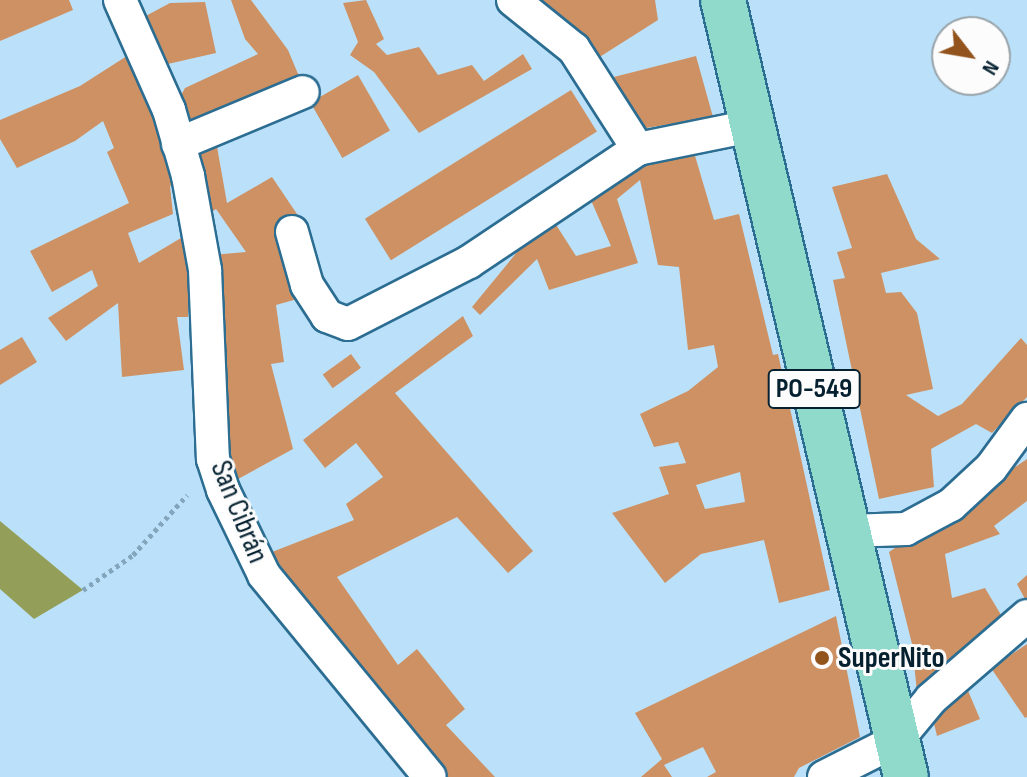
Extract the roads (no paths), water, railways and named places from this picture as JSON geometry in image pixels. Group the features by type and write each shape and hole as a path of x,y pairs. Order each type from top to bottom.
{"main road":[{"name":"PO-549","path":"723,0 901,758"}],"street":[{"name":"San Cibrán","path":"120,0 178,144 205,270 213,459 223,490 264,575 430,777"},
{"path":"513,0 574,49 638,149"},
{"path":"178,144 303,92"},
{"path":"292,232 307,285 327,316 348,324 469,262 638,149 751,126"},
{"path":"848,531 906,529 951,505 991,468 1027,419"},
{"path":"824,777 901,758 931,699 1027,616"}],"place":[{"name":"SuperNito","path":"822,658"}]}
